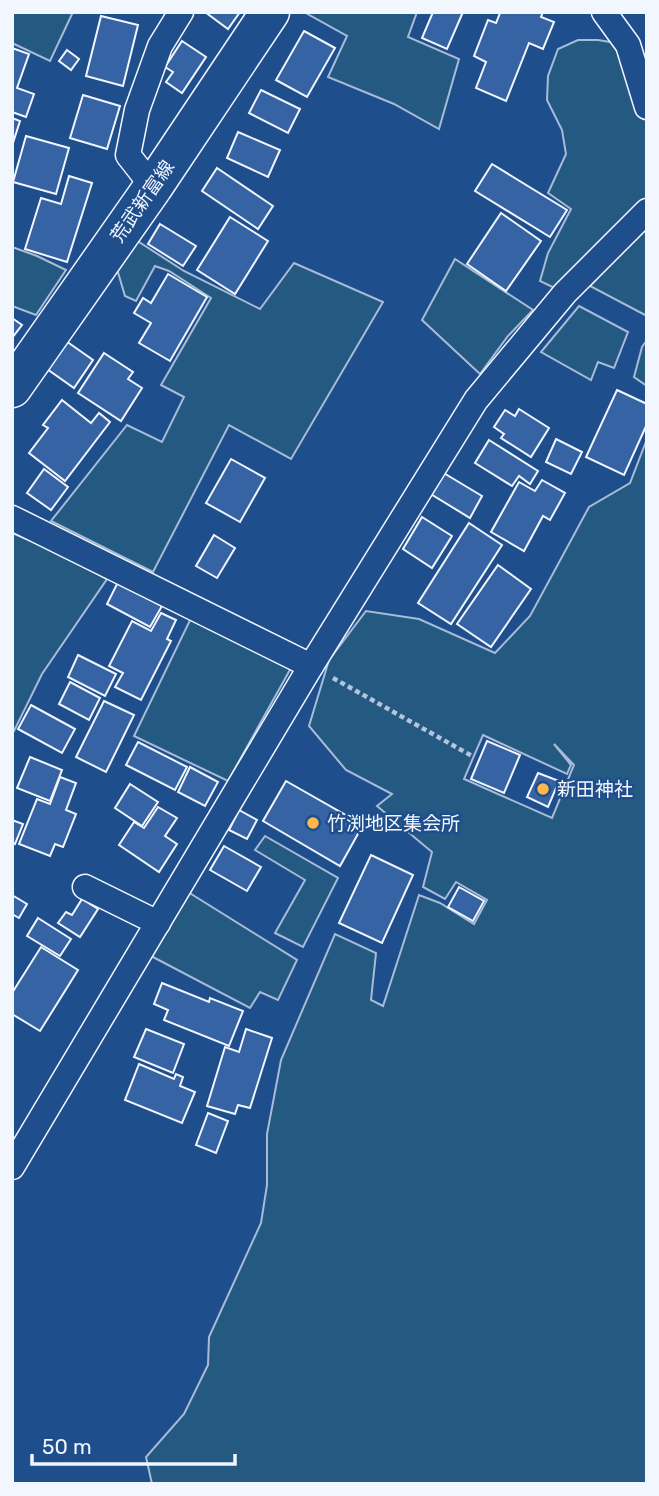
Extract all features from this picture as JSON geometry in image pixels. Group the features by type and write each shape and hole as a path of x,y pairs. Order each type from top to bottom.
{"main road":[{"name":"荒武新富線","path":"12,388 271,12"}],"street":[{"path":"153,187 128,155 138,110 160,46 181,12"},
{"path":"604,12 628,45 647,107"},
{"path":"12,1167 311,666 476,400 565,293 647,211"},
{"path":"12,518 311,666"},
{"path":"85,887 158,923"}],"path":[{"path":"311,666 472,756"}],"shaded area":[{"path":"12,12 73,12 50,61 12,43"},
{"path":"304,12 417,12 408,37 459,59 439,129 394,104 328,77 347,36"},
{"path":"578,40 628,45 647,107 647,211 565,293 540,281 548,253 571,209 548,193 566,154 562,130 547,100 548,76 558,49"},
{"path":"647,224 647,316 590,286"},
{"path":"136,240 184,271 260,309 294,263 383,302 291,459 229,425 153,572 51,521 127,425 162,442 184,397 161,385 211,298 169,271 155,266 136,301 125,296 117,269"},
{"path":"12,247 66,270 36,315 12,306"},
{"path":"455,259 533,310 508,336 480,374 422,320"},
{"path":"579,306 628,332 614,368 598,362 591,380 541,352"},
{"path":"647,340 647,386 634,377 642,347"},
{"path":"647,439 647,1484 152,1484 146,1457 184,1414 208,1365 209,1337 261,1223 267,1185 267,1134 281,1060 335,934 376,953 371,1000 383,1006 419,895 440,903 474,924 487,900 456,882 445,899 423,887 432,852 377,806 392,794 346,770 309,726 329,660 366,611 419,619 495,653 530,616 589,507 630,483","holes":["483,735 567,774 571,765 554,744 574,765 552,818 464,779"]},
{"path":"12,533 60,553 107,579 42,674 14,731 12,730"},
{"path":"192,616 291,668 228,781 134,736"},
{"path":"265,836 338,878 303,947 275,933 305,880 255,850"},
{"path":"188,892 297,960 278,1000 260,992 250,1008 151,956"}],"building":[{"path":"205,12 240,12 228,29"},
{"path":"433,12 463,12 447,49 422,38"},
{"path":"497,12 543,12 541,17 554,22 543,49 529,43 506,101 476,88 486,62 474,56 488,20 496,23 500,13"},
{"path":"101,16 138,25 123,86 86,76"},
{"path":"304,31 335,48 307,97 276,80"},
{"path":"182,41 206,57 182,93 166,82 173,72 165,67"},
{"path":"12,48 29,54 17,88 34,94 26,117 12,112"},
{"path":"67,50 79,59 71,70 59,61"},
{"path":"261,90 300,109 288,133 249,113"},
{"path":"83,95 120,106 107,149 70,138"},
{"path":"12,118 20,121 12,146"},
{"path":"238,132 280,150 268,177 227,158"},
{"path":"26,136 69,148 56,194 13,182"},
{"path":"492,164 567,210 550,237 475,191"},
{"path":"217,168 273,206 258,229 202,191"},
{"path":"69,176 92,183 67,262 25,249 41,198 61,204"},
{"path":"501,213 541,241 506,291 467,264"},
{"path":"230,217 268,241 235,294 197,270"},
{"path":"160,224 196,246 183,266 148,244"},
{"path":"168,274 207,297 170,361 139,343 151,323 134,313 143,298 151,303"},
{"path":"12,318 22,325 12,338"},
{"path":"66,341 93,360 74,388 47,369"},
{"path":"104,353 133,372 128,379 142,388 121,421 78,393"},
{"path":"617,390 647,404 647,424 624,475 586,457"},
{"path":"62,400 91,423 99,413 110,422 65,481 29,453 48,428 43,425"},
{"path":"519,409 549,428 531,457 501,438 504,434 494,427 505,410 515,416"},
{"path":"556,439 582,452 571,474 546,462"},
{"path":"489,440 538,471 530,484 519,476 512,486 475,463"},
{"path":"231,459 265,478 240,522 206,503"},
{"path":"44,469 68,487 51,510 27,493"},
{"path":"442,472 482,496 470,518 429,493"},
{"path":"542,480 565,493 550,520 543,516 524,551 491,532 519,482 535,491"},
{"path":"422,517 452,536 432,568 403,549"},
{"path":"469,523 502,545 451,624 418,603"},
{"path":"214,535 235,548 217,578 196,566"},
{"path":"498,565 531,589 491,647 457,624"},
{"path":"118,582 162,606 150,627 107,604"},
{"path":"161,613 176,620 167,639 171,641 141,700 115,687 123,673 109,666 132,621 151,631"},
{"path":"78,655 116,674 105,696 68,677"},
{"path":"70,682 100,698 89,720 59,704"},
{"path":"104,701 134,715 106,772 76,757"},
{"path":"31,705 75,729 62,753 18,729"},
{"path":"487,741 520,755 504,793 471,779"},
{"path":"138,742 187,767 175,790 126,765"},
{"path":"30,757 62,770 50,801 17,788"},
{"path":"190,767 218,782 205,806 178,792"},
{"name":"新田神社","path":"538,773 559,781 548,807 527,797"},
{"path":"60,777 76,783 66,810 76,814 63,847 55,844 50,856 19,844 37,799 50,804"},
{"name":"竹渕地区集会所","path":"286,781 363,825 340,866 263,821"},
{"path":"130,784 158,802 142,826 115,808"},
{"path":"158,807 177,818 165,836 177,844 159,872 119,845 134,822 144,828"},
{"path":"239,810 257,820 247,839 229,830"},
{"path":"12,820 23,824 15,844 12,842"},
{"path":"224,846 261,867 247,891 210,870"},
{"path":"371,855 413,875 382,943 339,923"},
{"path":"459,887 484,901 473,921 448,907"},
{"path":"12,895 27,904 19,918 12,914"},
{"path":"82,899 98,909 80,937 58,923 66,912 72,915"},
{"path":"38,918 71,939 60,956 27,936"},
{"path":"41,947 78,970 40,1031 12,1014 12,993"},
{"path":"162,983 209,1002 210,998 243,1011 229,1046 164,1020 168,1010 154,1004"},
{"path":"146,1029 184,1044 173,1073 134,1057"},
{"path":"246,1029 272,1038 250,1108 238,1105 235,1114 207,1106 225,1047 239,1052"},
{"path":"139,1064 174,1079 176,1074 183,1077 180,1086 195,1092 182,1123 125,1100"},
{"path":"208,1113 228,1121 216,1153 196,1145"}],"place":[{"name":"新田神社","path":"543,789"},
{"name":"竹渕地区集会所","path":"313,823"}]}
